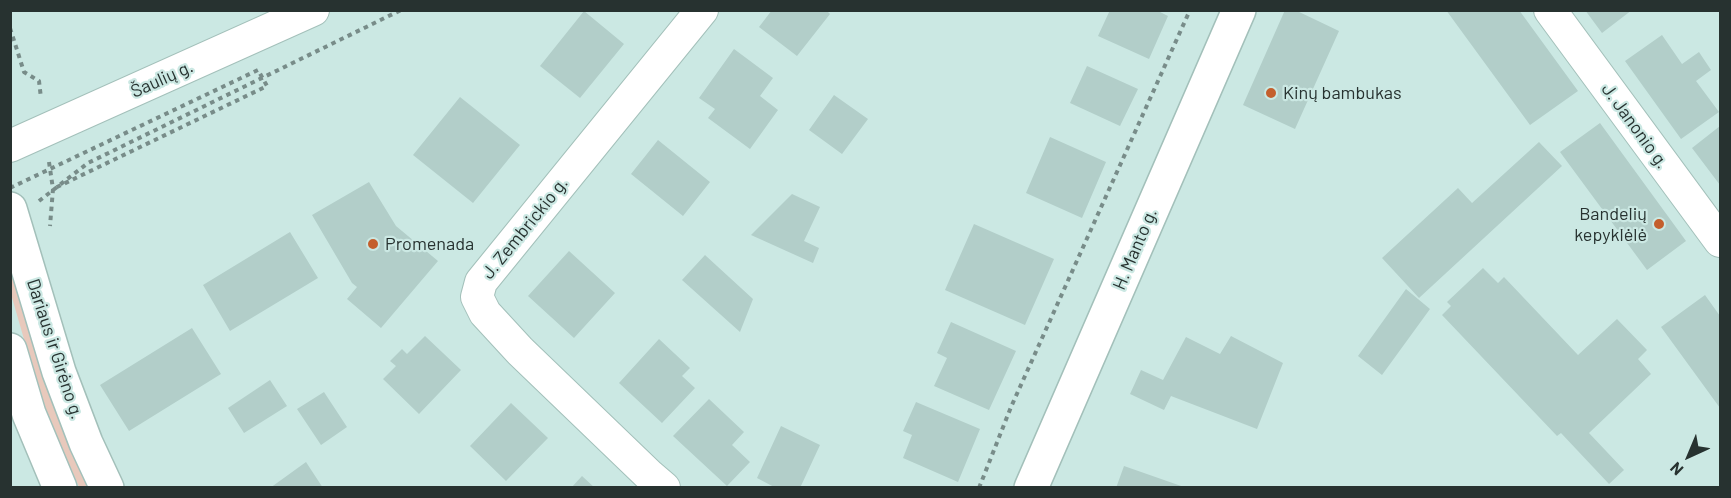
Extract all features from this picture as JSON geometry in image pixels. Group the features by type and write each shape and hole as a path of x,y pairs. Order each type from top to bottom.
{"main road":[{"name":"H. Manto g.","path":"1031,488 1239,10"},
{"name":"Dariaus ir Girėno g.","path":"10,208 60,372 86,443 107,488"},
{"path":"10,350 29,414 60,488"}],"street":[{"name":"Šaulių g.","path":"10,146 313,10"},
{"name":"J. Zembrickio g.","path":"664,488 520,351 485,313 477,297 481,282 702,10"},
{"name":"J. Janonio g.","path":"1550,10 1720,241"}],"path":[{"path":"10,189 258,70 267,86 53,189 88,163 401,10"},
{"path":"979,488 1011,407 1190,10"},
{"path":"10,28 24,72"}],"shaded area":[{"path":"10,250 89,487 79,487 42,402 11,294"}],"building":[{"path":"772,10 826,10 830,14 797,56 759,27"},
{"path":"1110,10 1156,10 1168,16 1149,59 1098,36"},
{"path":"1285,10 1295,10 1339,31 1295,129 1243,105"},
{"path":"1446,10 1519,10 1578,91 1530,125"},
{"path":"1585,10 1632,10 1602,33"},
{"path":"584,11 624,44 580,98 540,66"},
{"path":"1662,35 1682,64 1699,52 1711,70 1696,81 1719,112 1681,139 1625,61"},
{"path":"734,49 773,78 760,96 778,110 750,149 708,118 715,109 699,98"},
{"path":"1087,66 1138,89 1120,126 1070,103"},
{"path":"834,95 868,119 842,154 809,130"},
{"path":"460,97 520,145 473,203 413,155"},
{"path":"1600,123 1686,241 1647,270 1560,152"},
{"path":"1720,126 1720,185 1692,148"},
{"path":"1050,137 1106,162 1082,218 1026,193"},
{"path":"658,140 710,182 683,216 631,174"},
{"path":"1539,142 1562,166 1419,298 1382,258 1458,188 1472,203"},
{"name":"Promenada","path":"369,182 396,226 438,261 381,328 347,299 357,287 352,283 312,215"},
{"path":"792,194 820,207 804,241 819,248 813,263 751,235"},
{"path":"974,224 1054,259 1025,325 945,290"},
{"path":"290,232 318,278 230,331 203,285"},
{"path":"569,251 615,293 574,338 528,296"},
{"path":"705,255 753,299 740,332 682,280"},
{"path":"1483,268 1498,283 1504,277 1578,355 1617,319 1647,350 1638,359 1651,374 1589,433 1624,470 1609,484 1561,433 1557,436 1442,315 1451,306 1447,302"},
{"path":"1406,289 1430,309 1382,375 1358,356"},
{"path":"1705,295 1720,316 1720,408 1661,327"},
{"path":"951,322 1016,351 989,410 934,386 947,358 937,353"},
{"path":"192,328 221,374 129,431 100,385"},
{"path":"425,336 461,370 419,414 383,379 396,366 390,361 402,349 407,354"},
{"path":"1231,336 1283,363 1257,429 1171,396 1164,410 1130,394 1141,370 1163,380 1186,337 1220,354"},
{"path":"659,339 690,368 682,376 695,388 662,423 619,383"},
{"path":"270,380 287,406 244,433 228,408"},
{"path":"324,392 347,427 321,445 297,409"},
{"path":"709,399 744,432 732,445 750,462 727,486 673,436"},
{"path":"916,402 980,429 958,482 903,458 912,435 903,431"},
{"path":"511,403 548,438 506,481 470,446"},
{"path":"781,426 820,445 800,488 776,488 757,478"},
{"path":"306,462 323,488 270,488"},
{"path":"1124,466 1184,487 1184,488 1116,488"},
{"path":"582,476 595,488 571,488"}],"place":[{"name":"Kinų bambukas","path":"1271,93"},
{"name":"Bandelių kepyklėlė","path":"1659,224"},
{"name":"Promenada","path":"373,244"}]}
